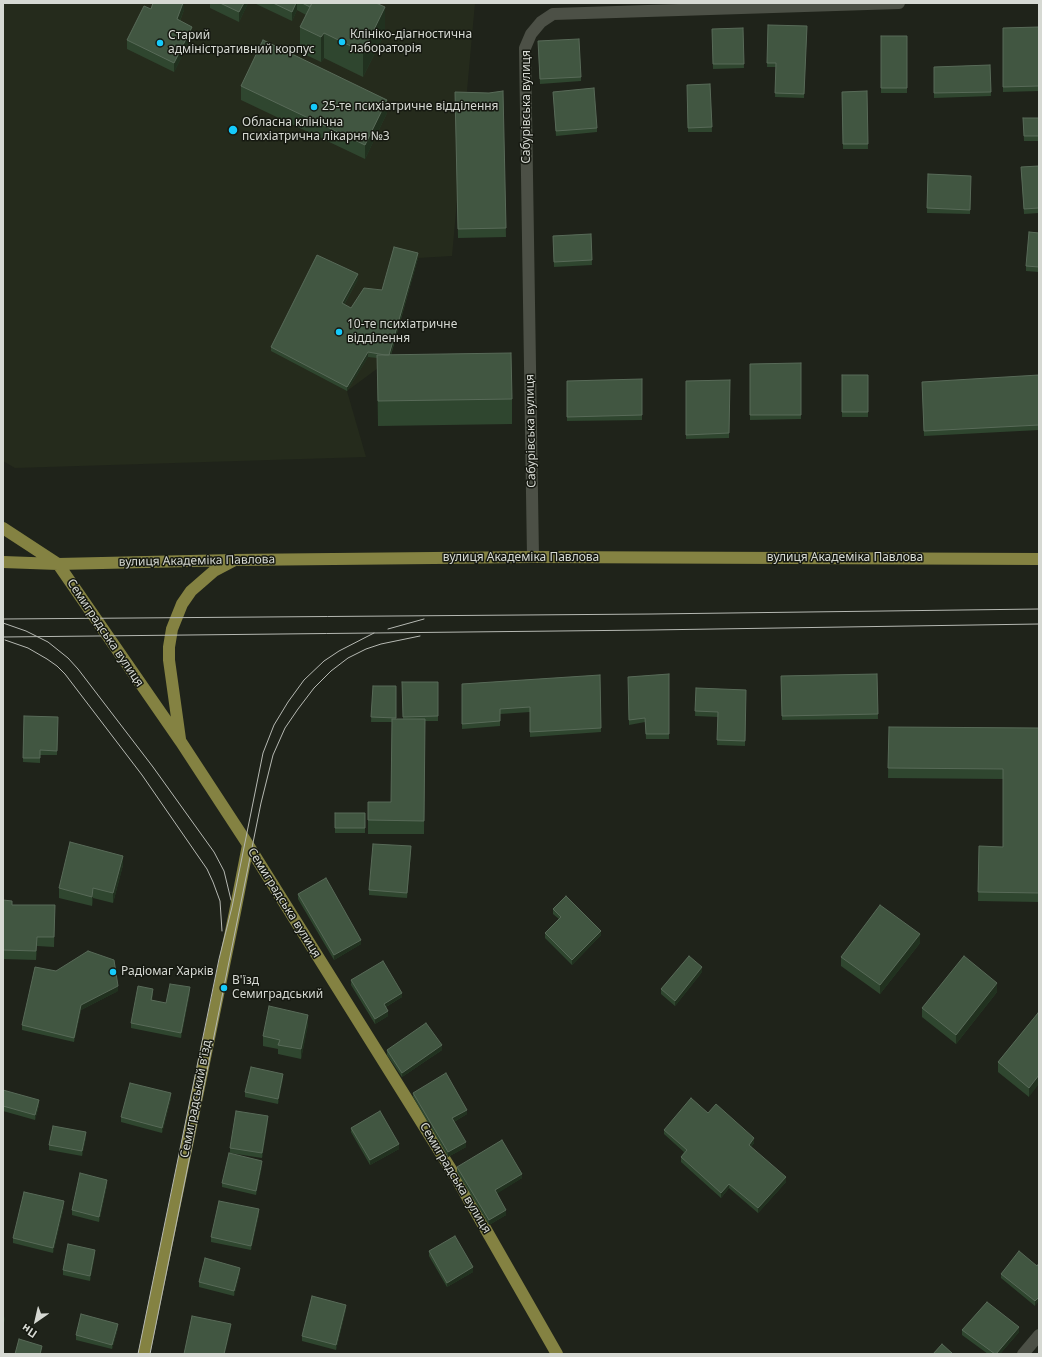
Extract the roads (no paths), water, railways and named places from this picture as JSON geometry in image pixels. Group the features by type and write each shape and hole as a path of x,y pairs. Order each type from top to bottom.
{"main road":[{"path":"3,528 58,564"},
{"name":"вулиця Академіка Павлова","path":"3,562 58,564 234,560 533,557 1039,559"},
{"path":"181,742 169,660 169,647 172,629 182,604 191,591 214,571 234,560"},
{"name":"Семиградська вулиця","path":"58,564 181,742 248,845 457,1179 557,1354"},
{"name":"Семиградський в’їзд","path":"144,1354 248,845"}],"street":[{"name":"Сабурівська вулиця","path":"533,557 525,48 531,34 541,22 553,14 899,3"},
{"path":"1022,1354 1039,1335"}],"tram line":[{"path":"3,619 652,614 1039,609"},
{"path":"388,629 424,619"},
{"path":"3,623 26,631 48,642 68,658 78,669 153,767 214,852 224,871 231,900"},
{"path":"3,637 1039,624"},
{"path":"138,1354 263,753 274,725 304,680 324,661 339,651 374,633"},
{"path":"150,1354 261,803 273,755 285,728 298,709 314,688 331,671 348,658 366,649 381,644 420,636"},
{"path":"5,640 28,648 57,666 65,674 142,775 207,869 220,901 222,931"}],"place":[{"name":"Клініко-діагностична лабораторія","path":"342,42"},
{"name":"Старий адміністративний корпус","path":"160,43"},
{"name":"25-те психіатричне відділення","path":"314,107"},
{"name":"Обласна клінічна психіатрична лікарня №3","path":"233,130"},
{"name":"10-те психіатричне відділення","path":"339,332"},
{"name":"Радіомаг Харків","path":"113,972"},
{"name":"В'їзд Семиградський","path":"224,988"}]}
